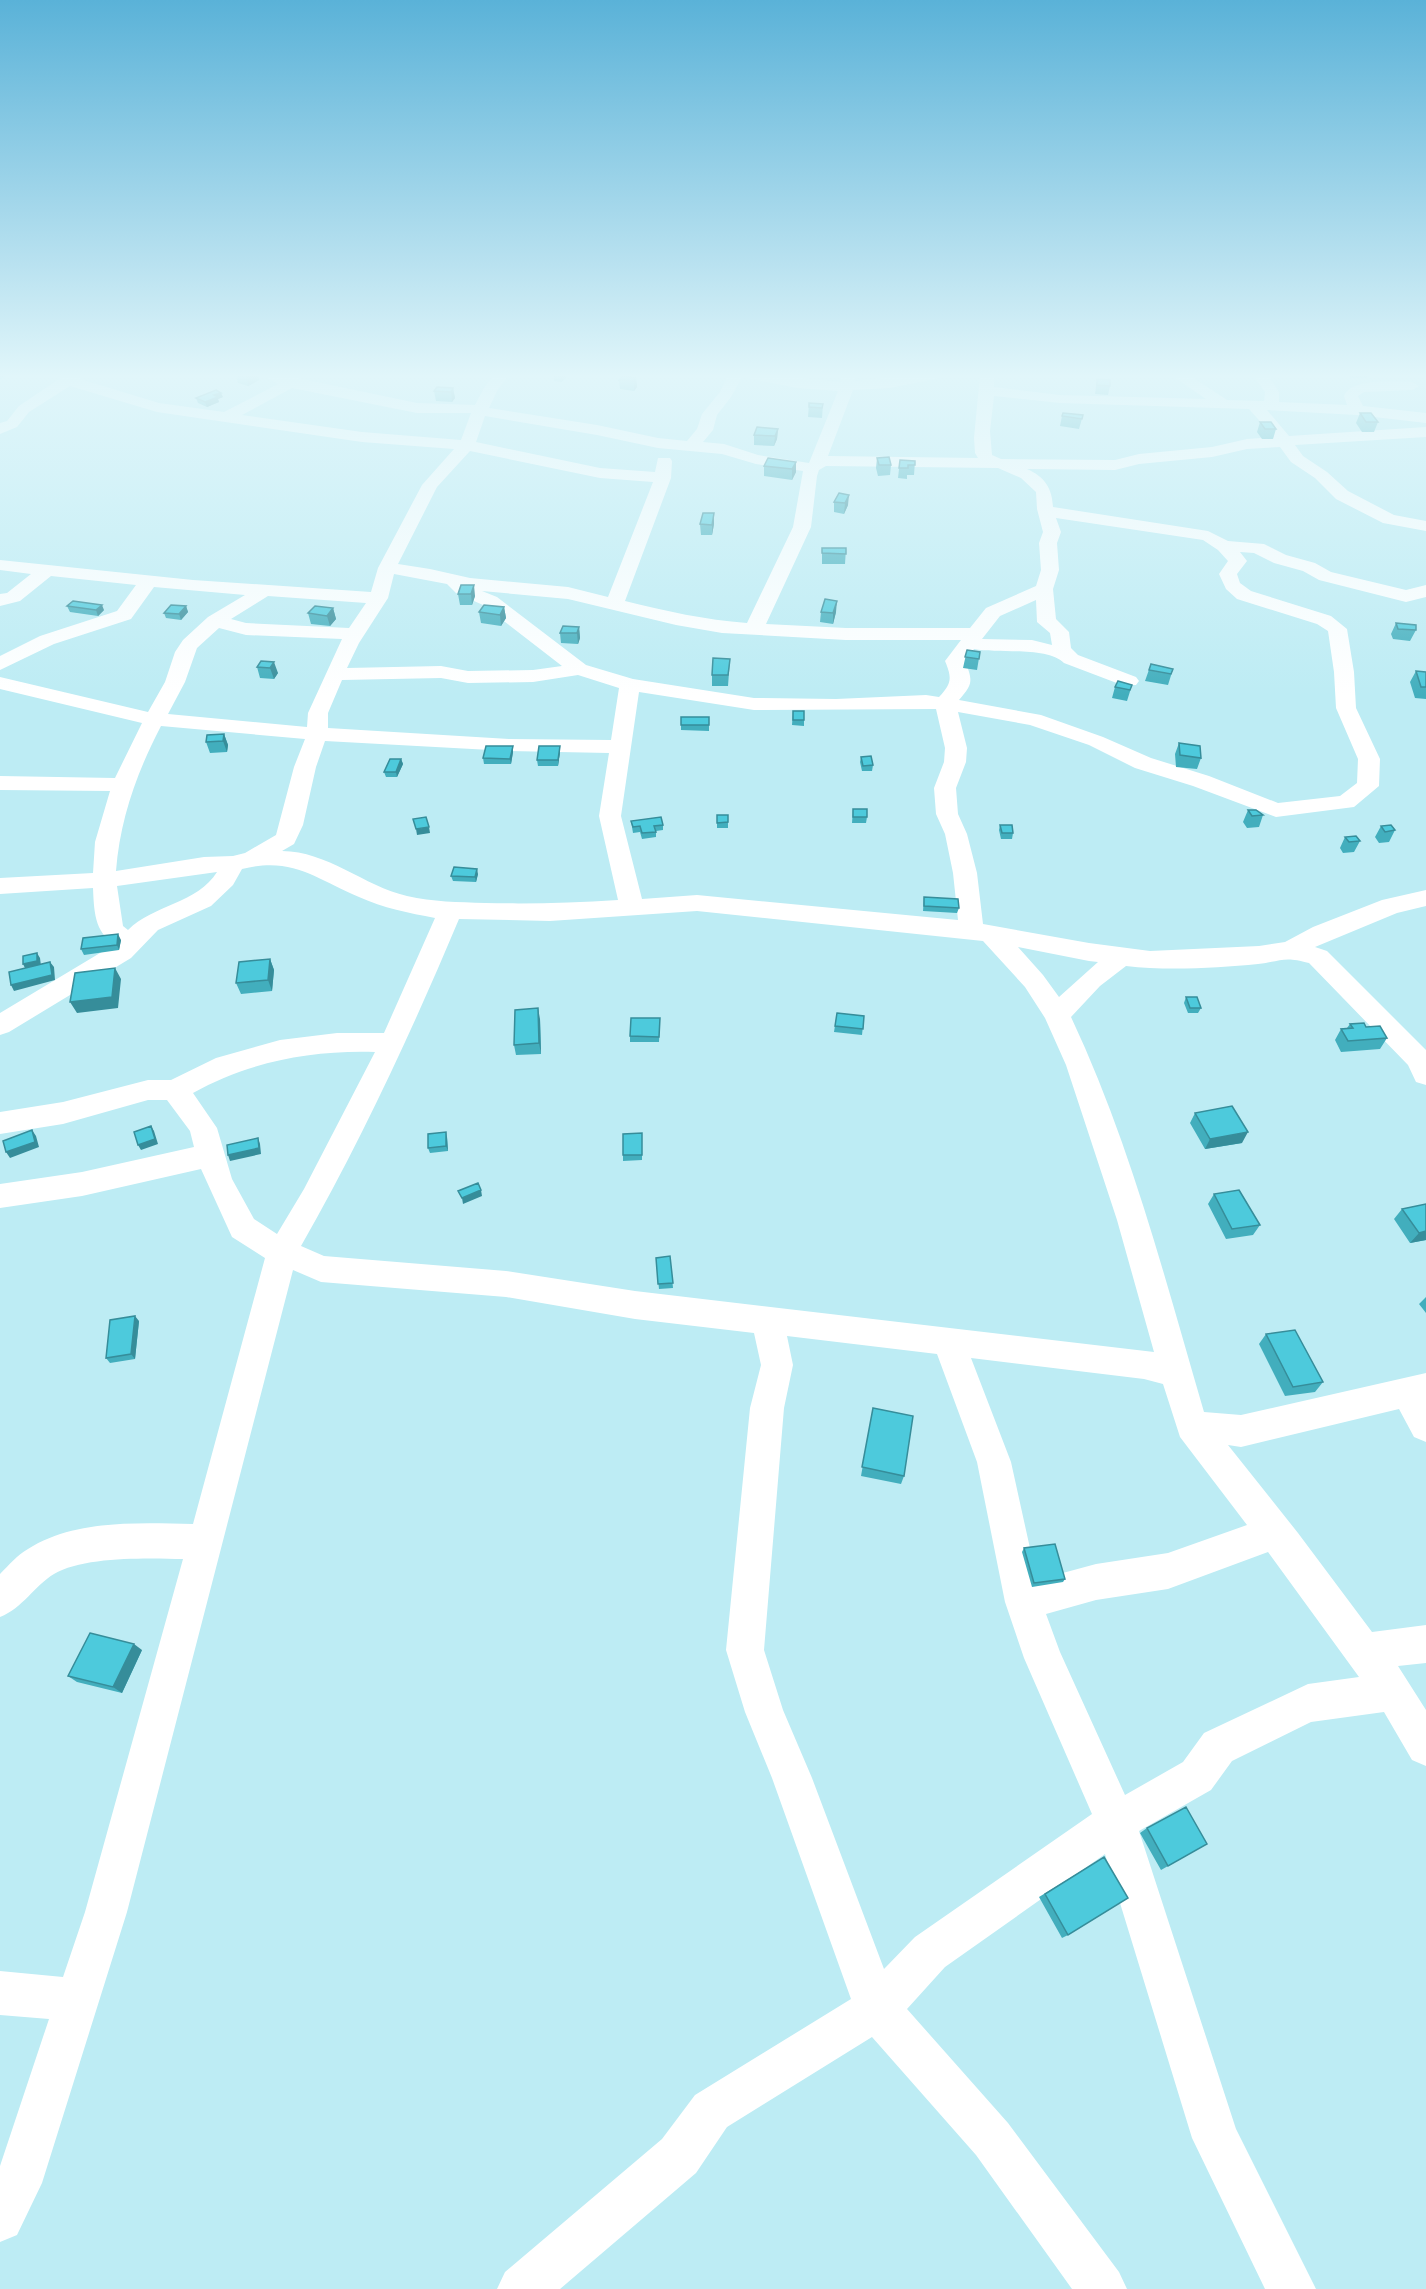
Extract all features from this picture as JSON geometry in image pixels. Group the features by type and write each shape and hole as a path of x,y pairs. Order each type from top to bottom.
{"street":[{"path":"0,1025 98,968 132,943 150,924 202,900 243,862 286,839 292,825 305,767 316,734 318,713 334,674 355,634 379,598 387,568 433,482"},
{"path":"615,603 626,570 642,537 648,512 661,482"},
{"path":"754,629 802,525 805,488 808,482"},
{"path":"1035,482 1044,492 1046,512 1053,532 1048,543 1050,570 1044,589 1047,622 1061,633 1063,640 1061,649 1067,655 1080,663 1129,681"},
{"path":"1328,482 1342,495 1358,505 1389,519 1426,526"},
{"path":"454,582 463,589 490,601 579,669 630,685 754,704 836,705 926,700 1034,719 1096,741 1143,763 1201,781 1276,810 1346,802 1368,786 1370,759 1346,708 1344,672 1337,629 1324,620 1245,595 1232,585 1228,574 1238,561 1224,546 1208,536 1046,512"},
{"path":"1224,546 1258,548 1280,559 1309,567 1325,576 1406,596 1426,591"},
{"path":"0,565 149,581 379,598"},
{"path":"387,568 430,574 454,582 556,592 722,627 973,638 991,647 1032,646 1067,655"},
{"path":"2,602 50,569"},
{"path":"556,592 626,570"},
{"path":"0,664 56,637 124,615 149,581"},
{"path":"945,703 959,688 962,678 955,661 993,612 1044,589"},
{"path":"132,943 114,932 109,923 103,880 110,828 123,786 153,719 177,679 188,646 215,621 264,591"},
{"path":"215,621 246,629 355,634"},
{"path":"334,674 441,672 468,677 533,676 579,669"},
{"path":"0,683 153,719 316,734 509,745 619,747"},
{"path":"630,685 610,816 632,908"},
{"path":"945,703 956,748 955,762 945,788 947,814 956,834 982,932 1034,981 1057,1015 1080,1065 1132,1220 1192,1426 1275,1532 1363,1652 1392,1692 1426,1746"},
{"path":"0,783 123,786"},
{"path":"292,825 302,847 321,868"},
{"path":"0,886 103,880 204,865 291,859 321,868 368,892 401,903 450,911 550,914 698,903 982,932 1149,960 1259,955 1292,949 1322,933 1391,906 1426,898"},
{"path":"0,2218 18,2183 106,1912 207,1542 282,1252 314,1197 393,1043 450,911"},
{"path":"1292,949 1318,957 1424,1065"},
{"path":"1057,1015 1091,980 1122,956"},
{"path":"0,1124 63,1113 148,1090 175,1090 197,1076 291,1047 366,1041 393,1043"},
{"path":"175,1090 203,1128 218,1179 243,1228 282,1252 321,1269 506,1284 635,1305 1144,1364 1175,1373"},
{"path":"0,1196 82,1184 211,1155"},
{"path":"767,1320 777,1365 767,1408 745,1650 764,1712 792,1778 877,2009 992,2139 1102,2289"},
{"path":"948,1341 994,1462 1023,1602 1043,1658 1116,1822 1215,2138 1291,2289"},
{"path":"1192,1426 1241,1431 1416,1390 1426,1426"},
{"path":"1023,1602 1096,1582 1168,1571 1275,1532"},
{"path":"0,1599 42,1560 79,1547 131,1541 207,1542"},
{"path":"1363,1652 1426,1644"},
{"path":"522,2289 679,2156 711,2111 877,2009 930,1952 1116,1822 1197,1776 1218,1747 1308,1703 1392,1692"},
{"path":"0,1993 77,2000"}],"building":[{"path":"839,493 849,495 845,503 834,502"},
{"path":"703,513 714,513 712,525 700,524"},
{"path":"822,548 846,548 846,554 822,553"},
{"path":"461,585 474,585 471,594 458,594"},
{"path":"825,599 837,601 833,613 821,612"},
{"path":"73,601 102,605 96,610 67,606"},
{"path":"171,605 186,606 179,614 164,613"},
{"path":"484,605 504,607 500,615 479,612"},
{"path":"315,606 333,608 327,616 308,613"},
{"path":"1396,623 1416,625 1416,630 1398,629"},
{"path":"563,626 579,627 577,633 560,633"},
{"path":"967,650 980,652 979,659 965,657"},
{"path":"713,658 730,659 728,675 712,675"},
{"path":"261,661 274,662 270,668 257,667"},
{"path":"1151,664 1173,669 1171,674 1149,670"},
{"path":"1416,671 1426,672 1426,687 1421,687"},
{"path":"1118,681 1132,685 1130,690 1115,687"},
{"path":"793,711 804,711 804,720 793,720"},
{"path":"681,717 709,717 709,725 681,725"},
{"path":"224,734 223,741 206,742 207,735"},
{"path":"1179,743 1200,746 1201,758 1180,755"},
{"path":"486,746 513,746 510,759 483,758"},
{"path":"539,746 560,746 558,760 537,760"},
{"path":"871,756 873,765 863,766 861,757"},
{"path":"390,759 401,759 396,772 384,772"},
{"path":"853,809 867,809 867,817 853,817"},
{"path":"1248,810 1256,810 1263,815 1252,816"},
{"path":"717,815 728,815 728,822 717,823"},
{"path":"426,817 429,827 416,829 413,819"},
{"path":"661,817 663,825 654,826 656,832 642,833 640,826 633,827 631,821"},
{"path":"1000,825 1012,825 1013,833 1002,833"},
{"path":"1391,825 1395,830 1385,832 1381,826"},
{"path":"1356,836 1360,841 1349,842 1345,837"},
{"path":"454,867 477,869 475,877 451,876"},
{"path":"924,897 958,899 959,908 924,906"},
{"path":"118,934 117,945 81,949 83,938"},
{"path":"37,953 37,961 23,964 23,956"},
{"path":"270,959 268,980 236,983 239,962"},
{"path":"50,962 52,975 11,985 9,972"},
{"path":"115,968 112,997 70,1002 75,973"},
{"path":"1186,997 1197,997 1201,1008 1190,1008"},
{"path":"538,1008 539,1043 514,1045 515,1010"},
{"path":"837,1013 864,1016 863,1029 835,1026"},
{"path":"631,1018 660,1018 659,1037 630,1036"},
{"path":"1364,1023 1366,1027 1380,1026 1387,1038 1348,1041 1341,1029 1353,1028 1350,1024"},
{"path":"1232,1106 1248,1132 1210,1139 1195,1113"},
{"path":"151,1126 155,1139 138,1145 134,1132"},
{"path":"32,1130 35,1142 6,1152 3,1141"},
{"path":"446,1132 446,1146 428,1148 428,1134"},
{"path":"642,1133 642,1155 623,1155 623,1134"},
{"path":"258,1138 259,1148 228,1155 227,1145"},
{"path":"478,1183 481,1190 462,1198 458,1191"},
{"path":"1239,1190 1260,1225 1232,1229 1214,1194"},
{"path":"1426,1204 1426,1231 1419,1233 1402,1209"},
{"path":"670,1256 673,1283 658,1284 656,1258"},
{"path":"135,1316 131,1354 106,1358 110,1320"},
{"path":"1295,1330 1323,1382 1293,1387 1266,1334"},
{"path":"873,1408 913,1416 904,1476 862,1467"},
{"path":"1055,1544 1065,1579 1034,1583 1024,1548"},
{"path":"90,1633 134,1644 113,1687 68,1676"},
{"path":"1186,1807 1207,1844 1168,1866 1147,1828"},
{"path":"1104,1857 1128,1898 1068,1935 1045,1894"}]}
